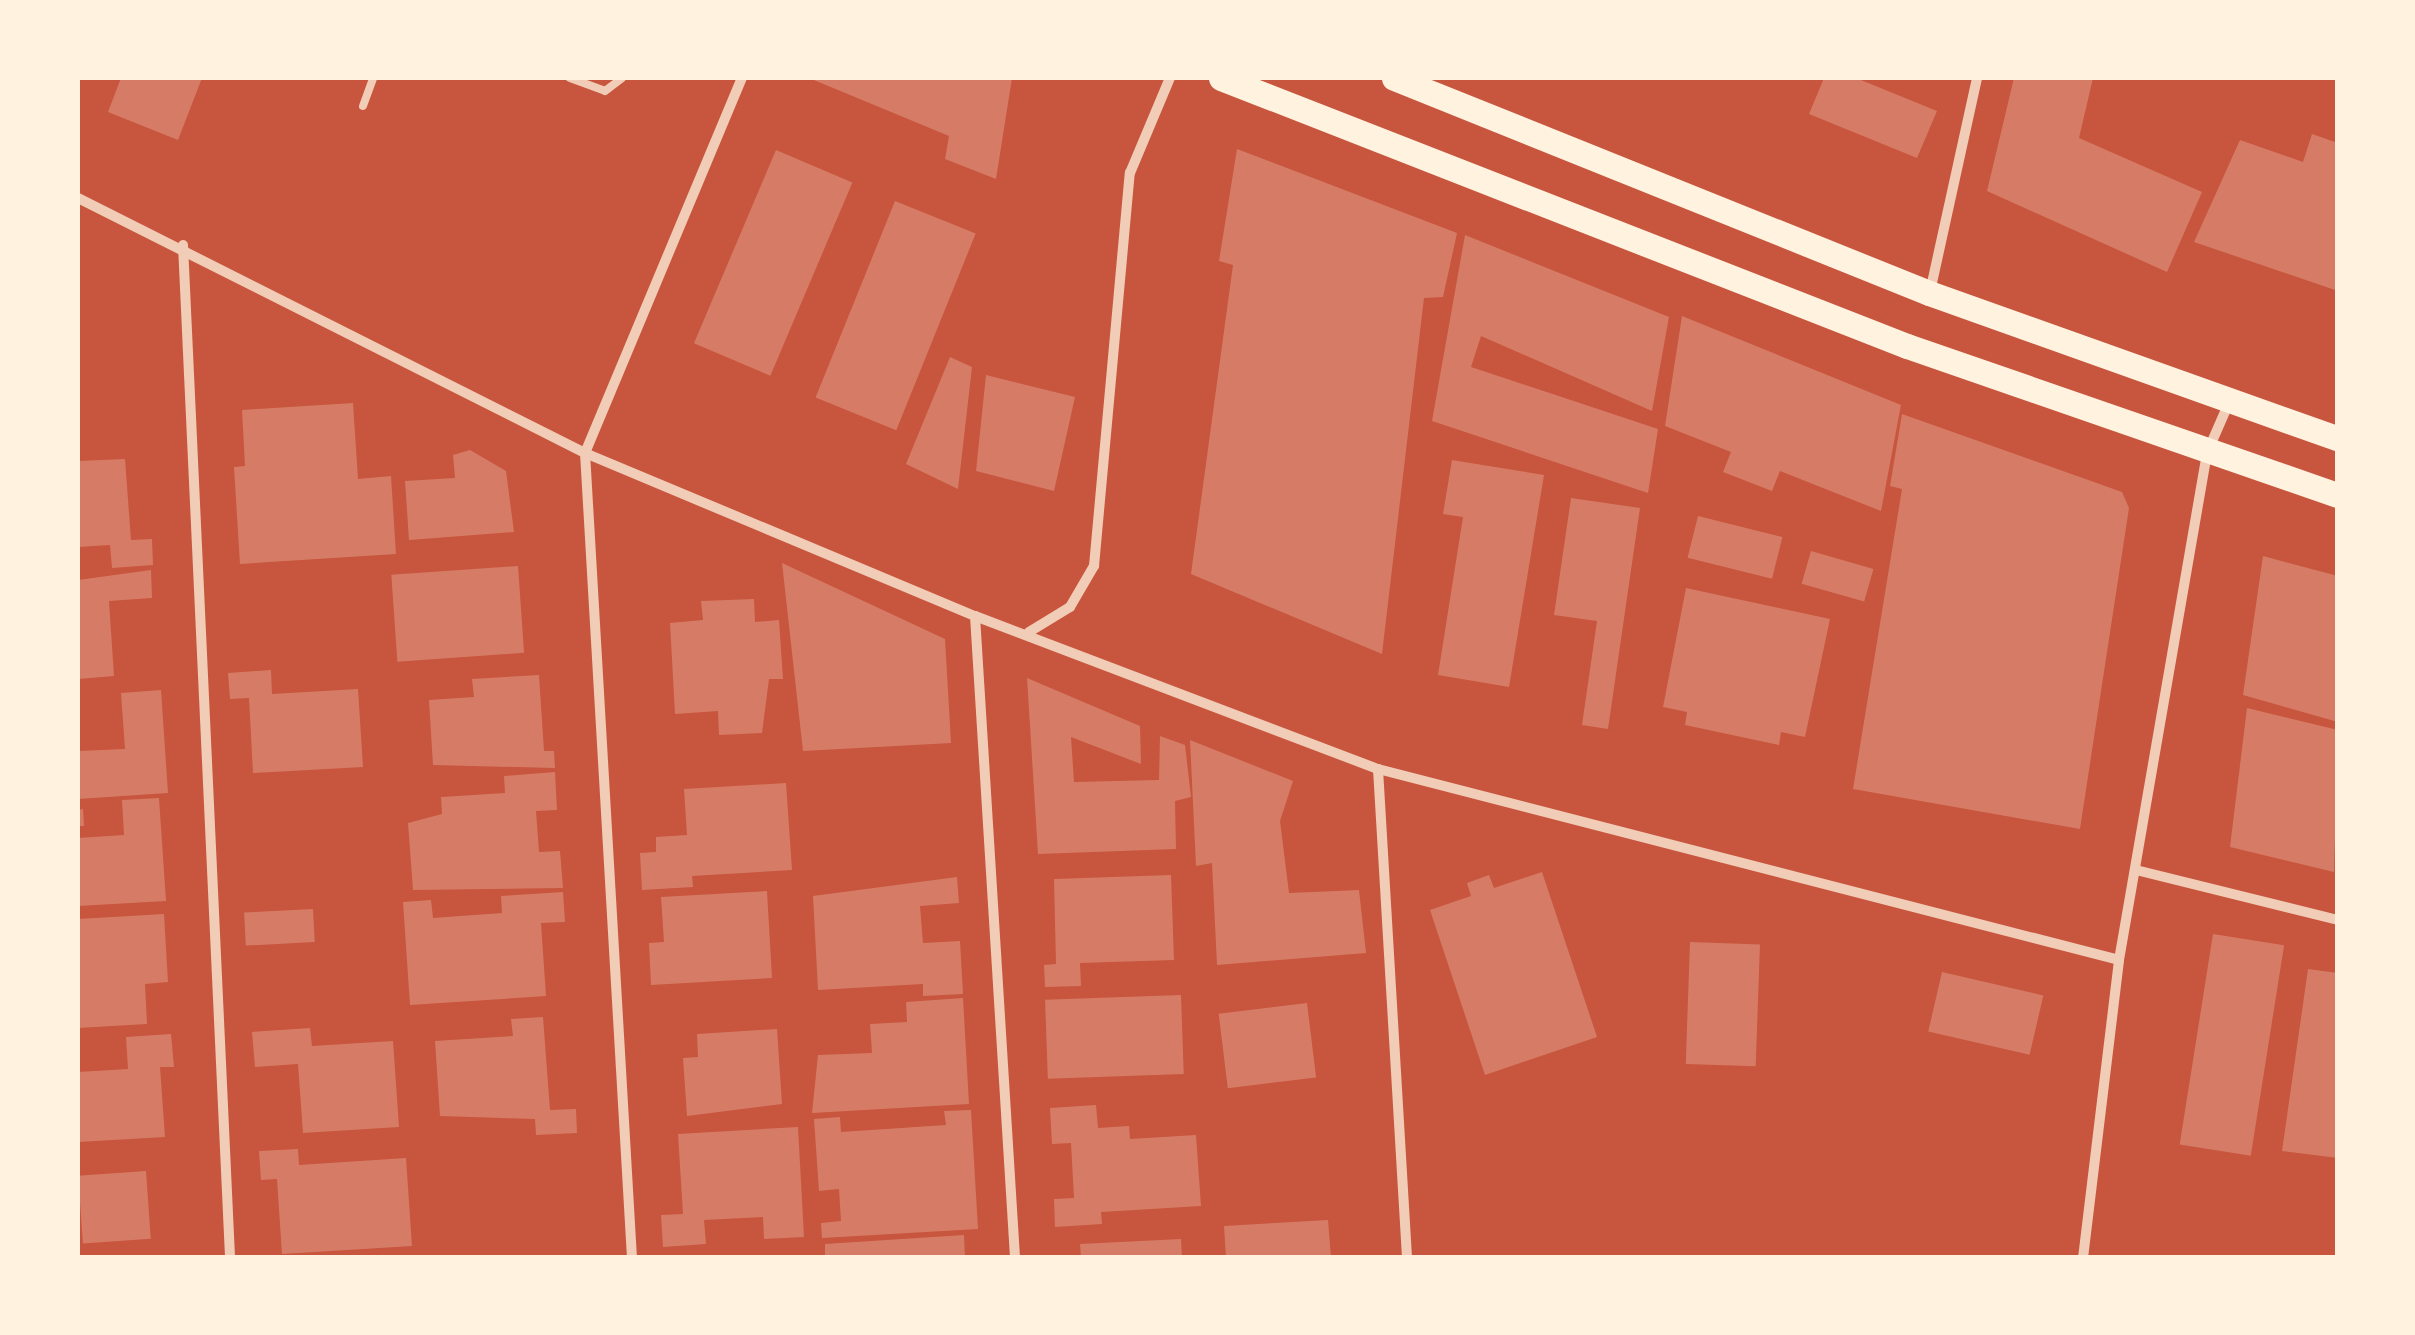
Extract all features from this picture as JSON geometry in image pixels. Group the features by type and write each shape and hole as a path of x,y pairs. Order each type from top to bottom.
{"main road":[{"path":"1221,78 2207,453 2338,495"},
{"path":"1401,79 1929,292 2228,404 2338,439"}],"street":[{"path":"632,1258 585,453 742,78"},
{"path":"1029,632 1070,607 1094,566 1130,173 1170,78"},
{"path":"1929,292 1977,78"},
{"path":"78,198 183,245 585,453 975,616 1029,632 1378,769 2119,960"},
{"path":"183,245 230,1258"},
{"path":"2083,1258 2119,960 2140,870 2207,453 2228,404"},
{"path":"975,616 1015,1258"},
{"path":"1378,769 1407,1258"},
{"path":"2140,870 2338,920"}],"lane":[{"path":"364,106 373,78"},
{"path":"570,78 605,91 622,78"}],"building":[{"path":"121,78 202,78 178,140 108,112"},
{"path":"809,78 1012,78 996,179 945,159 949,136"},
{"path":"1824,78 1856,78 1937,111 1917,158 1809,114"},
{"path":"2014,78 2093,78 2079,138 2202,192 2167,272 1987,191"},
{"path":"2312,134 2338,143 2338,291 2194,242 2240,140 2303,162"},
{"path":"1237,149 1457,233 1443,297 1424,298 1382,654 1191,574 1233,265 1219,261"},
{"path":"776,150 852,182 770,376 694,343"},
{"path":"895,201 976,234 896,430 816,398"},
{"path":"1465,235 1669,317 1652,411 1481,336 1471,367 1658,429 1648,493 1432,421"},
{"path":"1682,316 1901,405 1881,511 1780,471 1772,491 1723,472 1731,452 1665,426"},
{"path":"950,357 972,367 958,489 906,464"},
{"path":"986,375 1075,397 1054,491 976,471"},
{"path":"353,403 358,479 391,476 396,554 240,564 234,467 245,466 242,410"},
{"path":"1902,414 2122,492 2129,508 2080,829 1853,789 1902,489 1890,486"},
{"path":"470,450 506,471 514,532 409,540 405,481 455,478 453,455"},
{"path":"125,459 131,540 152,539 153,565 112,568 110,545 78,547 78,461"},
{"path":"1452,460 1544,475 1509,687 1438,675 1463,517 1443,514"},
{"path":"1571,498 1640,508 1608,729 1582,725 1597,621 1554,615"},
{"path":"1698,516 1782,537 1772,579 1688,558"},
{"path":"1811,551 1873,569 1864,602 1802,584"},
{"path":"2263,556 2338,576 2338,722 2243,695"},
{"path":"782,563 945,639 951,743 803,751"},
{"path":"518,566 524,653 397,662 391,575"},
{"path":"151,570 152,598 109,601 114,676 78,679 78,580"},
{"path":"1686,588 1830,619 1805,737 1781,732 1779,745 1685,725 1687,712 1663,707"},
{"path":"754,599 755,622 779,620 783,679 769,679 762,733 719,735 718,711 675,714 670,623 703,620 701,601"},
{"path":"271,670 272,694 358,689 363,767 253,773 249,698 230,699 228,673"},
{"path":"539,675 544,751 554,751 555,768 433,765 429,700 474,697 472,679"},
{"path":"1027,678 1140,726 1141,764 1071,737 1074,782 1159,780 1160,736 1185,745 1191,797 1175,801 1176,849 1038,854"},
{"path":"161,690 168,793 78,799 78,751 125,749 121,693"},
{"path":"2247,708 2338,730 2334,872 2230,847"},
{"path":"1190,740 1293,781 1280,821 1289,893 1359,890 1366,953 1217,965 1212,863 1196,866"},
{"path":"555,772 557,810 536,811 539,852 560,851 563,888 413,890 408,823 442,814 441,797 505,793 504,776"},
{"path":"786,783 792,870 692,876 693,887 642,890 640,853 656,852 656,837 687,835 684,789"},
{"path":"159,798 166,901 78,906 78,838 124,835 122,800"},
{"path":"83,809 84,826 78,826 78,810"},
{"path":"1542,872 1597,1037 1485,1075 1430,910 1471,896 1467,883 1489,875 1494,888"},
{"path":"1171,875 1174,960 1080,963 1081,986 1045,987 1044,965 1056,964 1054,879"},
{"path":"957,877 959,903 920,906 923,943 960,941 963,994 923,996 923,984 818,990 813,896"},
{"path":"767,891 772,978 651,985 649,943 664,942 661,897"},
{"path":"563,892 565,922 541,923 546,996 410,1005 403,902 431,900 433,918 502,913 501,896"},
{"path":"313,909 315,942 246,946 244,913"},
{"path":"164,914 168,982 145,984 147,1024 78,1028 78,919"},
{"path":"2213,934 2284,945 2251,1156 2180,1144"},
{"path":"1690,942 1760,944 1756,1066 1686,1064"},
{"path":"2308,969 2338,973 2338,1158 2282,1151"},
{"path":"1942,972 2043,995 2030,1055 1928,1031"},
{"path":"1181,995 1184,1074 1048,1079 1045,1000"},
{"path":"963,998 969,1104 812,1113 818,1055 872,1053 870,1024 907,1022 906,1002"},
{"path":"1307,1003 1316,1077 1228,1088 1219,1014"},
{"path":"543,1017 550,1110 576,1109 577,1133 536,1135 535,1119 440,1116 435,1041 513,1036 511,1019"},
{"path":"310,1028 312,1046 393,1041 399,1127 303,1133 298,1064 255,1067 252,1032"},
{"path":"777,1029 782,1104 687,1116 683,1058 698,1057 697,1034"},
{"path":"171,1034 174,1067 160,1067 165,1137 78,1142 78,1072 128,1069 126,1037"},
{"path":"1096,1105 1098,1128 1129,1126 1130,1139 1196,1135 1201,1206 1101,1212 1102,1224 1055,1227 1054,1199 1074,1198 1071,1143 1052,1144 1050,1108"},
{"path":"971,1110 978,1229 822,1238 821,1223 841,1221 839,1189 819,1191 814,1119 840,1117 841,1132 946,1125 944,1111"},
{"path":"798,1127 804,1237 764,1239 763,1217 704,1220 706,1244 663,1247 661,1215 683,1214 678,1134"},
{"path":"298,1149 299,1165 406,1158 412,1246 282,1254 277,1179 261,1180 259,1151"},
{"path":"146,1171 151,1239 83,1244 78,1176"},
{"path":"1328,1220 1331,1258 1226,1258 1224,1226"},
{"path":"964,1235 965,1258 825,1258 825,1244"},
{"path":"1181,1239 1182,1258 1081,1258 1080,1244"}]}
